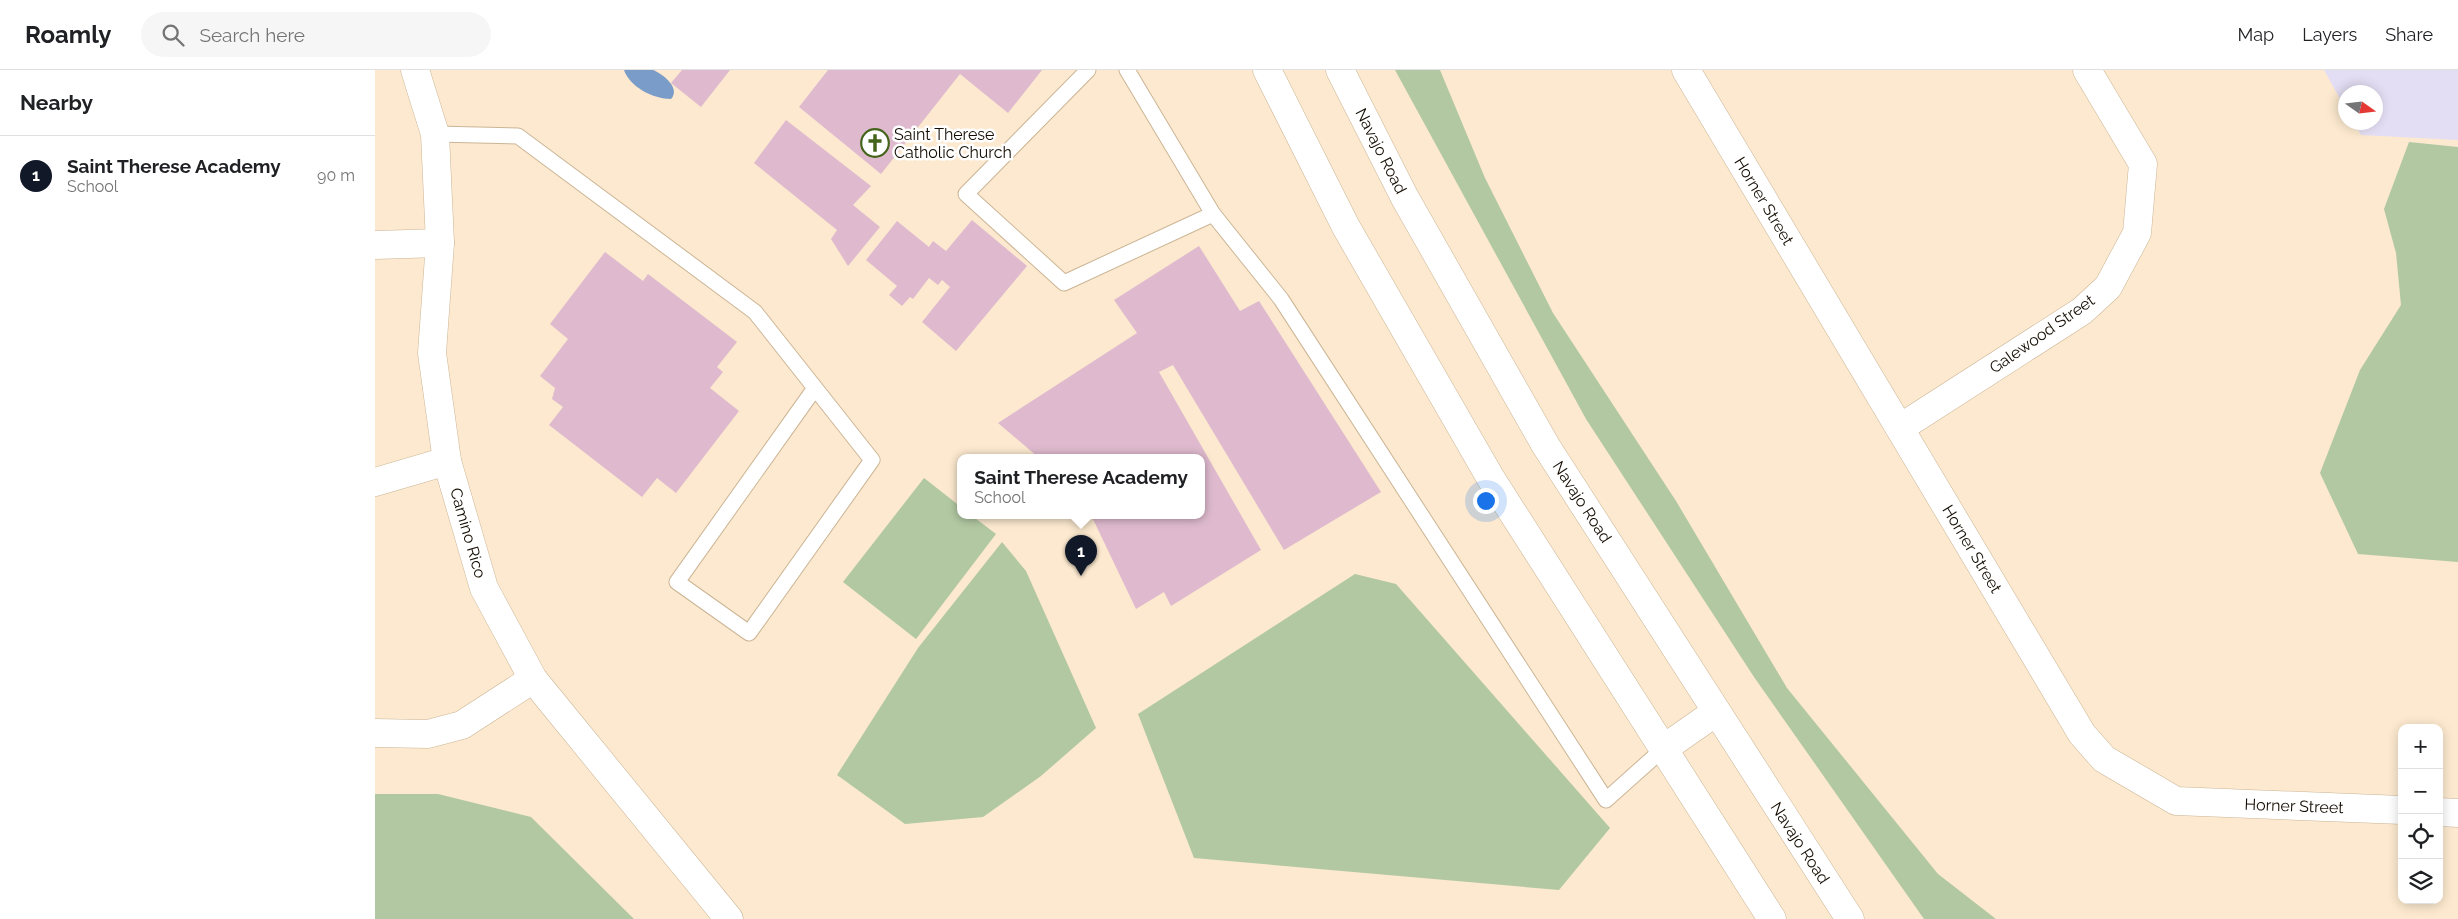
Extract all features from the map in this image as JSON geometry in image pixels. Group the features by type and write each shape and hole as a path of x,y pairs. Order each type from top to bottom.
{"street":[{"name":"Camino Rico","path":"415,70 435,134 440,243 432,353 447,461 484,588 533,679 729,919"},
{"path":"1267,70 1346,226 1489,477 1772,919"},
{"name":"Navajo Road","path":"1340,70 1405,198 1547,446 1850,919"},
{"name":"Horner Street","path":"1686,70 2082,734 2104,760 2176,801 2398,810"},
{"name":"Galewood Street","path":"1900,428 2082,311 2108,287 2137,233 2143,164 2087,70"},
{"path":"375,246 440,243"},
{"path":"375,482 447,461"},
{"path":"375,733 427,734 462,725 533,679"},
{"path":"1663,749 1716,712"},
{"path":"2443,812 2458,813"}],"lane":[{"path":"1088,70 965,194 1064,282 1213,214"},
{"path":"1127,70 1213,214 1281,300 1606,800 1663,749"},
{"path":"435,134 518,136 755,312 872,460 749,633 677,582 815,388"}],"shaded area":[{"path":"2324,70 2458,70 2458,140 2361,135 2358,130 2383,130 2383,85 2338,85 2338,95"}],"green space":[{"path":"1395,70 1440,70 1485,178 1553,313 1676,501 1787,688 1938,874 1996,919 1924,919 1754,677 1586,419"},
{"path":"2409,142 2458,147 2458,562 2358,554 2320,473 2360,370 2401,305 2396,253 2384,209"},
{"path":"924,478 957,504 957,519 976,519 996,534 916,639 843,582"},
{"path":"1002,542 1026,571 1096,728 1041,776 983,817 905,824 837,775 918,648"},
{"path":"1355,574 1396,584 1610,828 1559,890 1194,858 1138,714"},
{"path":"375,794 438,794 531,817 634,919 375,919"}],"water":[{"path":"624,70 653,70 657,72 666,78 672,86 674,95 671,99 657,97 643,91 631,82"}],"building":[{"path":"682,70 730,70 701,107 671,83"},
{"name":"Saint Therese Catholic Church","path":"828,70 1042,70 1008,113 960,74 881,174 799,107"},
{"path":"786,120 871,186 853,205 880,227 848,266 831,239 837,230 754,163"},
{"path":"972,220 1027,266 956,351 922,322 950,287 942,280 938,285 929,278 913,299 910,297 902,306 889,295 897,286 866,260 897,221 929,247 933,241 946,251"},
{"path":"1199,246 1240,311 1259,301 1381,492 1284,550 1173,365 1159,372 1261,550 1171,606 1164,592 1136,609 1093,519 1205,519 1205,454 1034,454 998,423 1137,333 1114,300"},
{"path":"605,252 643,281 648,274 737,342 717,367 723,372 710,388 739,411 676,493 657,478 642,497 549,425 563,407 552,399 555,388 540,376 568,339 550,324"}],"place":[{"name":"Saint Therese Catholic Church","path":"875,143"},
{"name":"Saint Therese Academy","path":"1081,576"}]}
